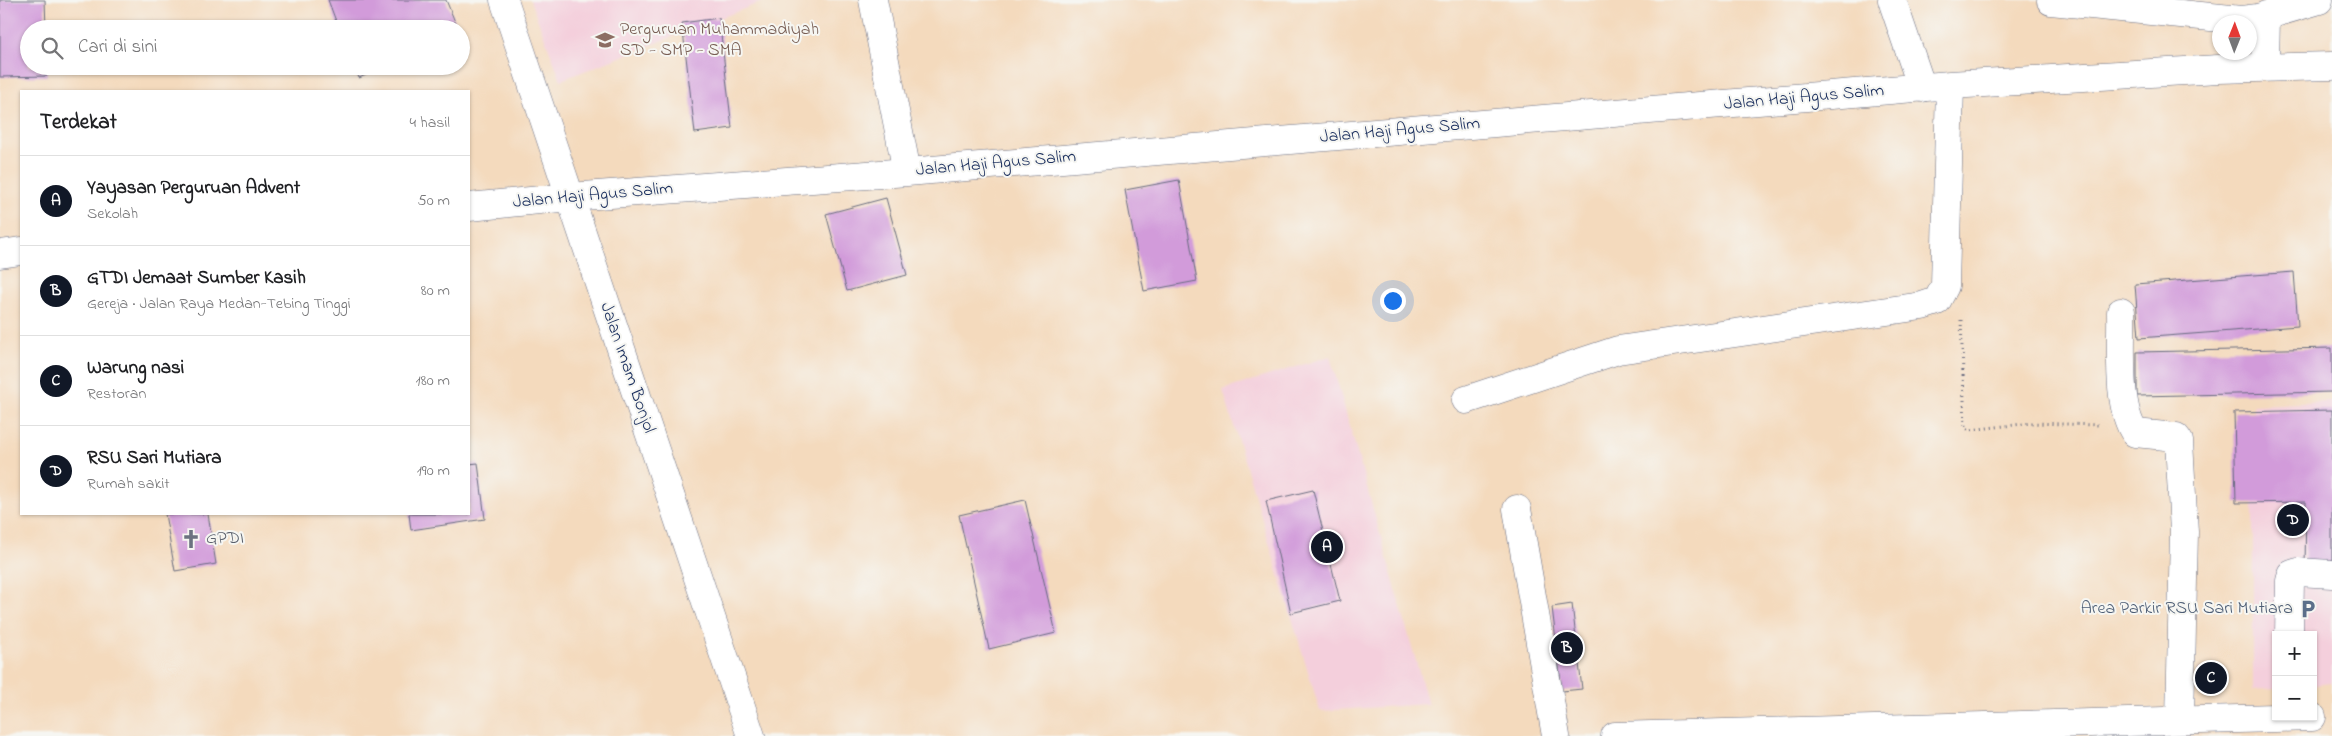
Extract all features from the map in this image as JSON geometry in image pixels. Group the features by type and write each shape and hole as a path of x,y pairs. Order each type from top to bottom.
{"main road":[{"name":"Jalan Imam Bonjol","path":"504,0 751,736"},
{"path":"873,0 907,172"},
{"path":"1892,0 1922,88"},
{"path":"2051,1 2224,20 2241,20 2265,39 2319,0"},
{"name":"Jalan Haji Agus Salim","path":"470,207 570,197 907,172 1922,88 2265,39 2332,66"},
{"path":"1466,400 1618,350 1922,306 1937,301 1945,286 1950,85"},
{"path":"0,254 20,252"},
{"path":"2121,312 2124,403 2128,423 2135,433 2176,437 2179,441 2184,532 2180,720"},
{"path":"1517,509 1556,736"},
{"path":"2289,631 2290,581 2292,574 2298,572 2332,574"},
{"path":"2317,717 2332,717"},
{"path":"1615,736 2272,718"}],"path":[{"path":"1945,286 1960,318 1965,428 1969,430 2032,423 2119,426 2128,423"}],"shaded area":[{"name":"Perguruan Muhammadiyah SD - SMP - SMA","path":"530,0 767,0 561,80"},
{"path":"1330,356 1428,704 1320,711 1223,390"},
{"path":"2332,402 2332,683 2317,685 2317,631 2272,631 2272,688 2253,690 2253,405"}],"building":[{"path":"0,0 45,0 46,20 20,20 20,75 47,76 0,77"},
{"path":"328,0 446,0 454,20 336,20"},
{"path":"719,18 732,128 695,133 682,23"},
{"path":"1179,180 1197,281 1144,291 1125,190"},
{"path":"886,198 907,275 847,291 826,214"},
{"path":"2294,272 2298,326 2139,338 2135,284"},
{"path":"2332,348 2332,392 2137,396 2137,352"},
{"path":"2332,410 2332,567 2305,567 2306,502 2236,503 2234,412"},
{"path":"478,463 485,519 411,530 409,515 470,515 470,464"},
{"path":"1313,490 1340,601 1291,613 1266,501"},
{"path":"1025,500 1056,633 989,649 959,515"},
{"name":"GPDI","path":"165,515 208,515 216,564 175,571"},
{"path":"1572,604 1582,689 1562,691 1552,607"},
{"path":"2199,669 2224,672 2222,688 2198,685"}],"place":[{"name":"Perguruan Muhammadiyah SD - SMP - SMA","path":"605,40"},
{"name":"RSU Sari Mutiara","path":"2293,520"},
{"name":"GPDI","path":"191,539"},
{"name":"Yayasan Perguruan Advent","path":"1327,547"},
{"name":"Area Parkir RSU Sari Mutiara","path":"2308,609"},
{"name":"GTDI Jemaat Sumber Kasih","path":"1567,648"},
{"name":"Warung nasi","path":"2211,678"}]}
